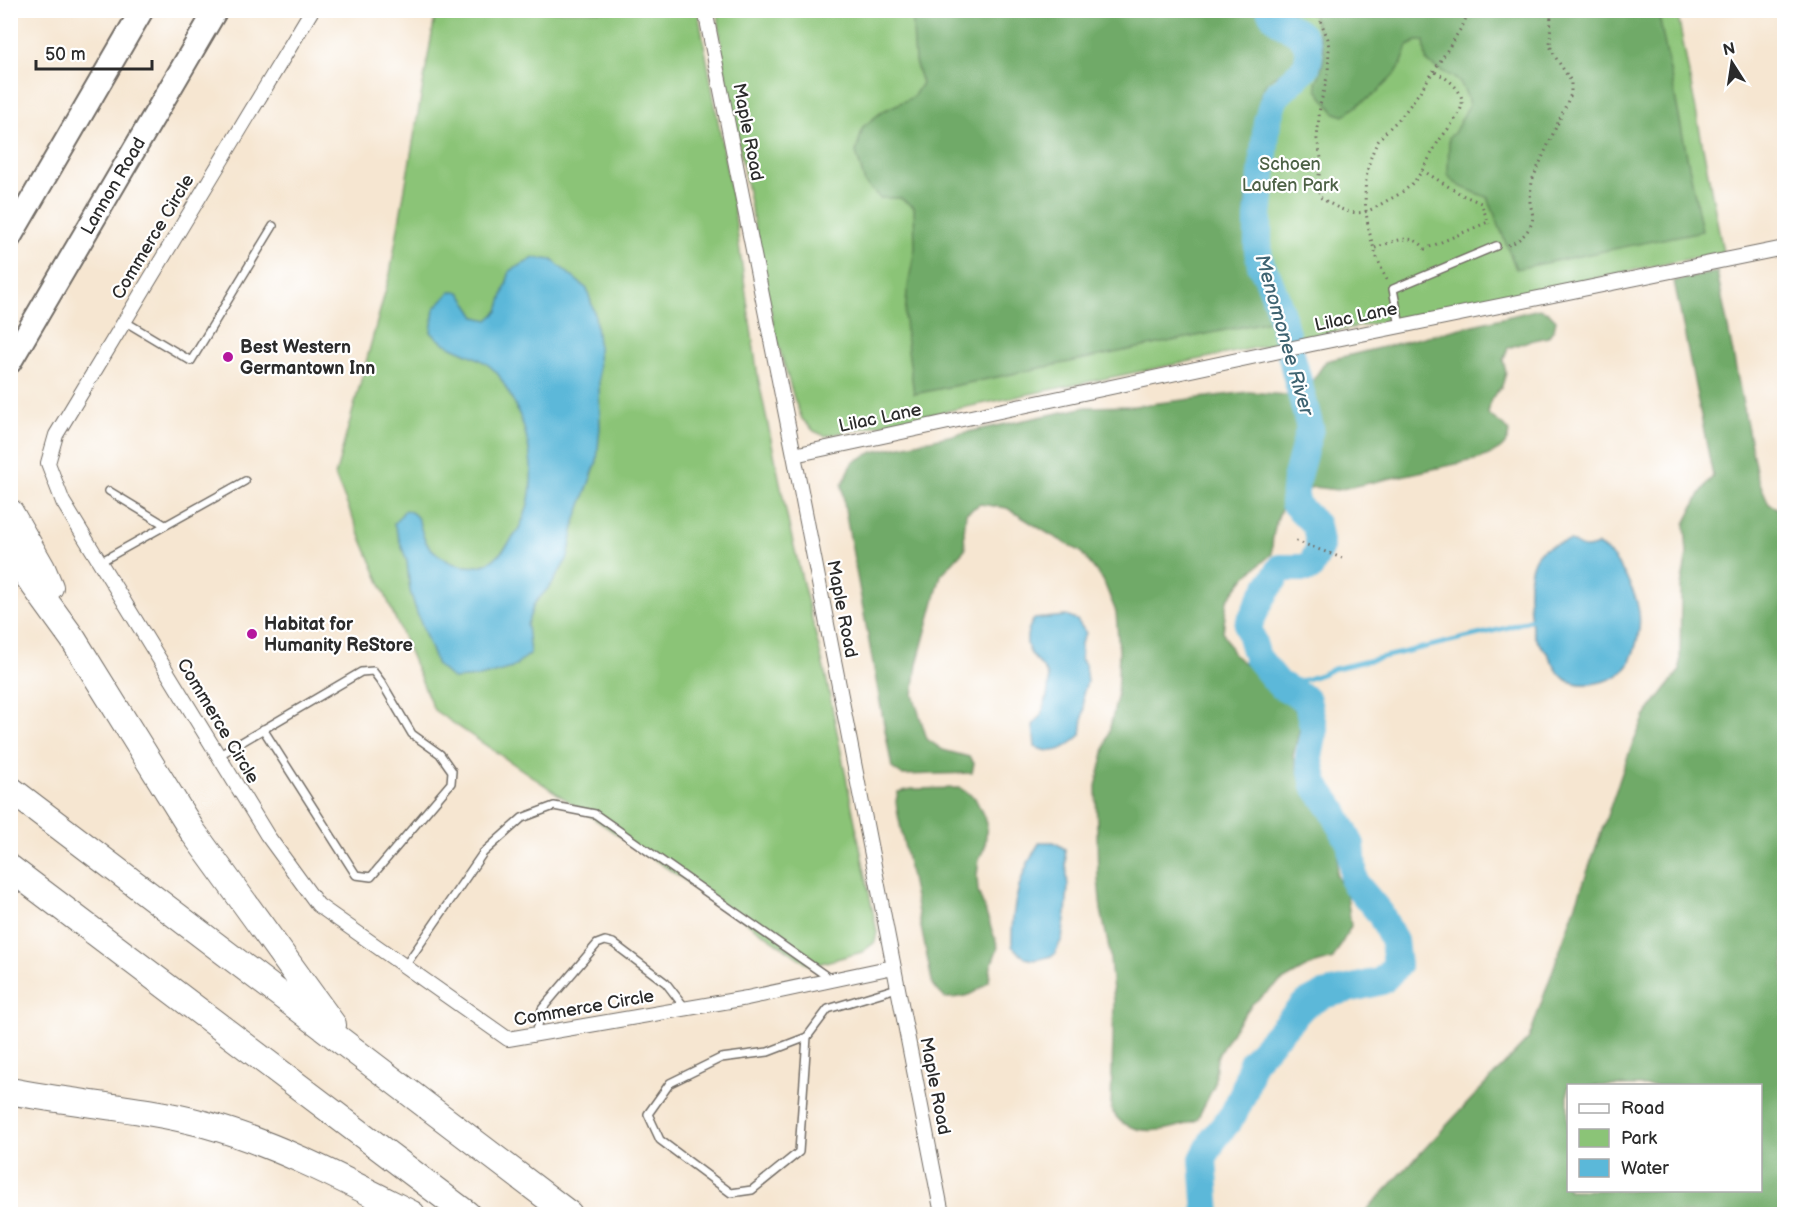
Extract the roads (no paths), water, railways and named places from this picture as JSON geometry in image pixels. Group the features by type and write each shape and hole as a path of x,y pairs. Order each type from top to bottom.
{"highway":[{"path":"10,512 42,568 73,639"},
{"path":"10,552 73,639 194,832 350,1048"},
{"path":"10,789 568,1215"},
{"path":"10,868 467,1215"},
{"path":"10,1091 204,1124 326,1169 412,1215"}],"main road":[{"path":"10,237 142,10"},
{"name":"Lannon Road","path":"10,362 216,10"}],"street":[{"name":"Commerce Circle","path":"312,10 56,435 48,463 63,502 267,835 318,905 508,1039 747,998 893,967"},
{"name":"Maple Road","path":"705,10 942,1215"},
{"name":"Lilac Lane","path":"794,455 1312,344 1785,248"}],"lane":[{"path":"123,321 191,360 273,226"},
{"path":"1400,326 1393,289 1496,246"},
{"path":"100,562 245,481"},
{"path":"109,491 165,525"},
{"path":"218,756 263,729 361,672 373,671 412,734 440,754 452,771 451,783 371,877 356,875 263,729"},
{"path":"405,966 483,853 522,819 554,806 596,814 832,980"},
{"path":"536,1034 542,1009 597,944 605,941 613,943 666,983 686,1009"},
{"path":"807,1037 799,1152 752,1190 731,1194 660,1140 648,1114 670,1083 721,1058 768,1052 807,1037 828,1009 897,988"}],"water":[{"path":"534,258 552,260 587,289 595,315 598,343 600,427 597,461 575,522 568,558 552,584 534,604 527,625 530,654 512,668 480,677 453,679 437,665 417,613 410,591 407,562 394,524 405,510 411,512 418,519 426,542 443,558 455,564 473,567 488,563 506,547 522,522 531,484 531,463 522,424 515,405 500,378 489,365 447,344 431,332 434,309 450,292 460,292 476,317 488,320 498,311 510,271"},
{"path":"1571,541 1584,548 1598,545 1609,553 1629,582 1639,612 1637,642 1628,666 1612,678 1592,684 1574,683 1559,674 1535,638 1532,626 1529,582 1534,562 1545,548"},
{"path":"1066,616 1077,620 1086,633 1081,643 1081,659 1085,665 1087,682 1083,694 1081,735 1060,750 1042,750 1035,747 1033,725 1044,707 1049,683 1044,669 1028,648 1027,638 1034,619"},
{"path":"1040,842 1054,842 1065,849 1068,887 1066,914 1062,939 1054,955 1031,960 1022,956 1012,946 1013,918 1022,879"}],"waterway":[{"name":"Menomonee River","path":"1207,1214 1203,1159 1213,1140 1233,1115 1244,1092 1252,1062 1304,1005 1323,995 1382,981 1397,965 1394,941 1380,913 1354,882 1351,845 1333,810 1315,785 1309,757 1314,730 1307,700 1279,684 1257,657 1248,626 1261,599 1281,568 1310,568 1320,547 1316,525 1294,503 1296,480 1310,428 1279,307 1261,265 1258,251 1258,218 1267,122 1276,96 1306,67 1309,53 1303,37 1275,18 1270,10"},
{"path":"1279,684 1307,679 1333,669 1506,628 1532,619"}],"place":[{"name":"Best Western Germantown Inn","path":"228,357"},
{"name":"Habitat for Humanity ReStore","path":"252,634"}],"park label":[{"name":"Schoen Laufen Park","path":"1290,174"}]}
